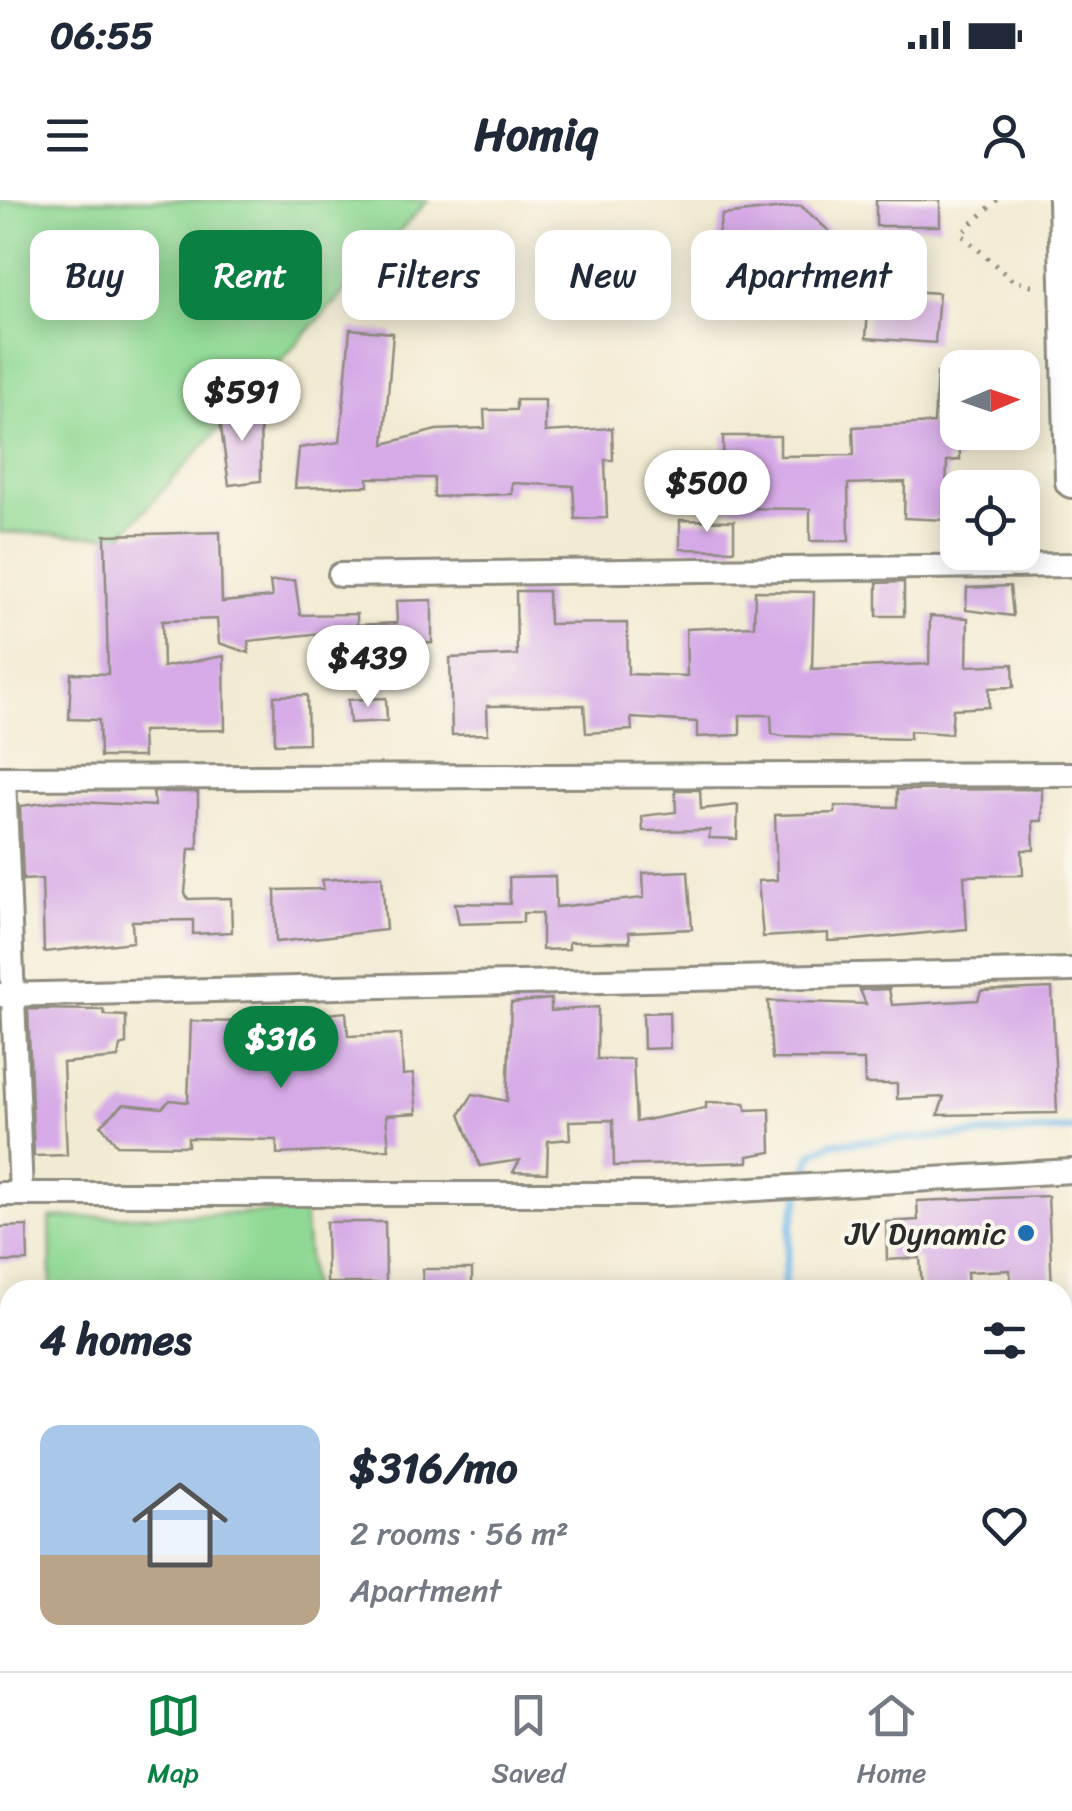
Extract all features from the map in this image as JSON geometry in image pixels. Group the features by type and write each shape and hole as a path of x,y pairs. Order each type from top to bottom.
{"main road":[{"path":"1065,200 1072,481"}],"street":[{"path":"340,574 1072,565"},
{"path":"1072,774 2,778 10,1194 667,1194 1072,1171"},
{"path":"7,995 1072,970"}],"path":[{"path":"997,200 960,234 1012,280 1068,295"}],"green space":[{"path":"0,200 428,200 401,230 342,230 342,294 322,316 322,230 179,230 179,320 318,320 120,537 0,532"},
{"path":"304,1212 310,1280 51,1280 50,1218"}],"building":[{"path":"876,200 940,200 940,226 876,226"},
{"path":"801,206 828,230 719,230 722,215"},
{"path":"927,292 939,293 935,343 866,338 867,320 927,320"},
{"path":"350,329 393,333 384,444 436,430 485,428 484,410 516,410 516,400 545,400 545,432 612,428 613,460 605,460 607,518 575,519 573,486 512,483 512,494 434,497 434,478 368,478 368,486 295,488 299,448 340,442"},
{"path":"940,373 940,450 960,450 960,460 947,461 947,470 940,470 940,520 904,518 905,482 848,484 849,541 810,541 810,509 724,508 723,436 780,436 780,456 854,455 853,427 934,423"},
{"path":"260,403 261,481 229,485 219,413"},
{"path":"680,520 734,521 734,550 680,549"},
{"path":"220,532 222,602 272,597 270,582 295,580 300,615 357,614 357,625 397,623 396,601 432,600 432,643 391,644 392,653 323,659 323,633 248,641 249,653 219,643 217,619 162,621 163,667 224,656 225,730 142,731 143,757 100,757 99,720 69,719 71,673 108,674 105,535"},
{"path":"904,582 904,616 877,616 877,583"},
{"path":"1010,586 1013,616 966,610 967,588"},
{"path":"516,591 548,591 549,624 627,623 628,674 687,676 686,629 754,626 755,591 814,592 812,669 929,664 930,616 968,618 967,666 1013,664 1014,687 989,688 989,707 953,709 951,734 910,731 910,739 783,736 772,734 771,715 740,715 740,735 697,737 697,722 631,718 632,730 586,733 584,705 487,706 488,734 452,735 450,658 517,655"},
{"path":"307,695 308,743 275,744 274,696"},
{"path":"386,698 387,721 350,723 348,700"},
{"path":"1042,789 1042,821 1033,821 1034,850 1022,850 1023,875 964,876 967,929 855,940 828,941 828,933 763,937 758,881 777,880 775,815 835,813 835,806 897,807 897,790"},
{"path":"675,790 700,790 701,809 738,805 737,839 709,838 710,830 643,831 642,816 676,812"},
{"path":"153,792 198,792 198,849 189,849 185,893 188,899 231,898 232,932 193,934 193,920 132,921 133,942 44,952 42,879 23,880 20,806 60,801 155,806"},
{"path":"688,871 692,929 629,932 630,942 569,942 569,949 542,950 542,913 523,913 523,922 459,924 455,903 510,904 509,877 555,876 556,907 644,898 643,873"},
{"path":"382,876 386,930 276,942 275,890 323,889 322,880"},
{"path":"1052,988 1057,1113 938,1115 944,1097 897,1099 897,1084 865,1084 864,1060 772,1059 768,1001 866,1004 860,990 889,989 892,1005 978,1000 981,991"},
{"path":"551,999 551,1011 598,1007 597,1059 633,1059 636,1122 706,1108 706,1102 745,1103 746,1110 770,1109 771,1152 748,1156 748,1162 614,1166 613,1120 569,1121 570,1139 548,1141 547,1173 513,1172 520,1160 480,1166 460,1114 473,1094 507,1101 511,1003"},
{"path":"28,1009 103,1010 105,1015 126,1016 126,1044 120,1046 118,1058 63,1063 67,1155 34,1156"},
{"path":"346,1012 348,1036 401,1034 403,1075 413,1074 417,1113 386,1115 389,1149 277,1154 277,1140 188,1138 188,1146 117,1145 101,1125 124,1104 162,1108 170,1100 188,1102 191,1021 245,1022 244,1042 298,1040 296,1017"},
{"path":"669,1012 670,1048 644,1049 643,1013"},
{"path":"1048,1196 1052,1280 1010,1280 1010,1270 967,1272 967,1280 921,1280 920,1258 887,1260 886,1222 918,1220 917,1201"},
{"path":"326,1222 385,1222 386,1280 327,1280"},
{"path":"27,1226 28,1261 0,1262 0,1227"},
{"path":"423,1269 472,1269 472,1280 423,1280"}],"waterway":[{"path":"784,1280 791,1225 812,1154 833,1143 1072,1129"}],"place":[{"name":"JV Dynamic","path":"1026,1233"}]}
